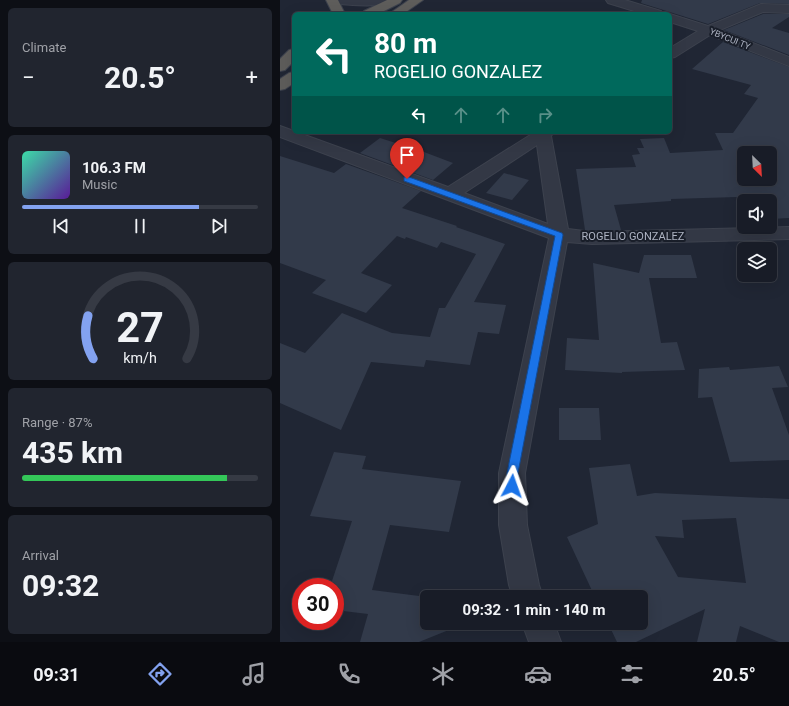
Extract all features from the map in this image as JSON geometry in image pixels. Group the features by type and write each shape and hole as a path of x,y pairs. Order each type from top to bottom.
{"highway":[{"path":"332,0 338,12"},
{"path":"372,12 396,0"},
{"path":"398,12 417,0"},
{"path":"280,68 292,55"},
{"path":"280,68 292,60"},
{"path":"280,86 292,77"}],"street":[{"path":"338,0 366,2 384,0"},
{"path":"338,0 346,12"},
{"path":"612,0 651,12"},
{"path":"672,53 709,30 768,4 789,9"},
{"name":"YBYCUI TY","path":"672,19 709,30 789,62"},
{"name":"ROGELIO GONZALEZ","path":"280,131 559,235 592,238 789,233"},
{"path":"449,195 542,134"},
{"path":"526,590 513,525 512,473 559,235 544,134"},
{"path":"541,630 545,642"}],"building":[{"path":"642,0 789,0 789,4 760,3 708,24 641,3"},
{"path":"763,14 789,14 789,17 772,28 789,33 789,55 724,30"},
{"path":"723,42 789,67 789,218 777,219 777,194 737,194 737,197 671,199 671,201 614,205 621,230 585,230 576,169 636,167 632,155 640,154 637,148 644,148 640,139 664,138 670,153 723,150 715,133 733,133 758,98 744,94 751,85 692,69"},
{"path":"380,138 453,163 433,180 360,153"},
{"path":"280,156 334,173 346,164 421,191 402,208 505,244 474,302 506,305 499,334 478,332 470,365 426,360 424,367 371,362 341,430 280,403 280,343 305,353 342,313 392,333 430,337 439,308 445,308 476,254 441,242 437,248 406,237 405,239 397,236 361,273 392,285 366,313 312,293 326,280 280,263"},
{"path":"504,173 529,180 512,200 486,193"},
{"path":"644,255 691,255 697,278 649,278 661,343 677,342 685,370 622,373 565,370 567,338 599,340 593,263 639,273"},
{"path":"779,366 788,387 772,388 789,435 789,460 730,462 712,397 698,398 699,369 729,367 730,370"},
{"path":"559,408 599,408 601,440 559,440"},
{"path":"334,452 366,456 362,469 461,481 449,532 390,525 372,590 420,596 420,630 449,630 419,642 360,642 368,614 344,611 344,578 333,578 352,521 310,516"},
{"path":"630,464 637,496 655,493 789,499 789,642 779,642 740,626 736,642 697,642 705,609 636,642 617,642 611,630 648,630 648,590 592,590 567,537 598,524 589,468","holes":["736,518 746,583 678,577 655,536 684,538 682,520"]}],"route":[{"path":"407,179 559,235 512,473 512,486"}]}
